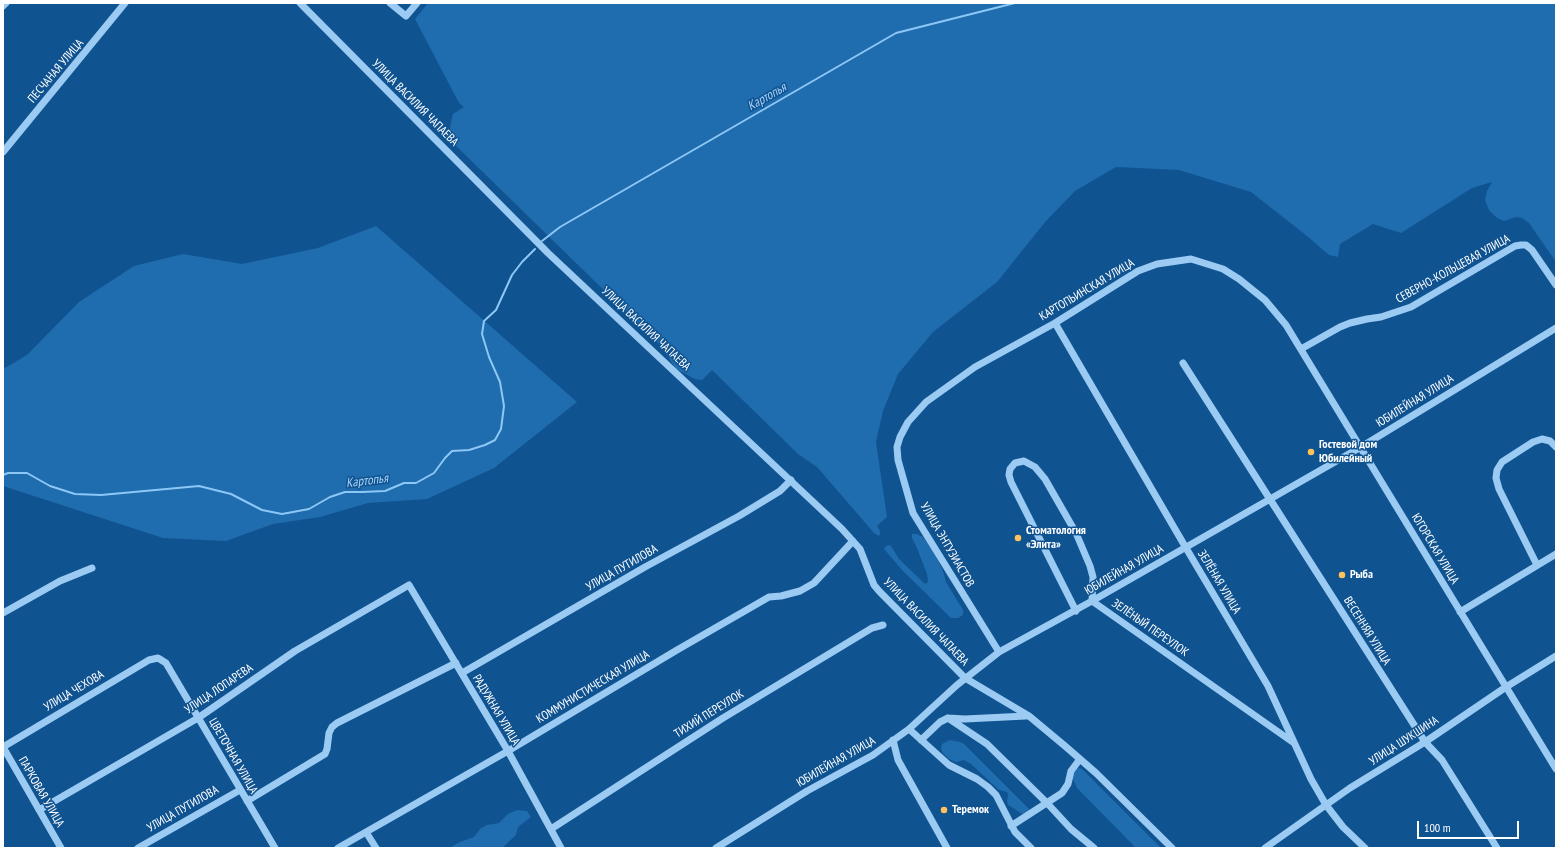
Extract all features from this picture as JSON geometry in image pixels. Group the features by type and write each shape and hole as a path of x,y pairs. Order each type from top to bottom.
{"street":[{"path":"3,6 6,3"},
{"name":"ПЕСЧАНАЯ УЛИЦА","path":"3,152 125,3"},
{"name":"УЛИЦА ВАСИЛИЯ ЧАПАЕВА","path":"300,3 548,253 791,480 860,548 874,585 879,592 965,678"},
{"path":"390,3 406,16 417,3"},
{"name":"СЕВЕРНО-КОЛЬЦЕВАЯ УЛИЦА","path":"1301,349 1350,323 1381,317 1411,307 1515,246 1526,245 1532,250 1556,285"},
{"name":"КАРТОПЬИНСКАЯ УЛИЦА","path":"926,402 975,367 1056,323 1138,271 1157,264 1191,259 1223,269 1253,289 1265,300 1277,313 1295,340"},
{"name":"ЗЕЛЁНАЯ УЛИЦА","path":"1056,323 1186,548 1268,686 1311,779 1326,805 1343,827 1365,848"},
{"name":"ЮБИЛЕЙНАЯ УЛИЦА","path":"716,848 807,791 873,755 909,729 965,678 999,652 1092,602 1361,447 1556,328"},
{"name":"ЮГОРСКАЯ УЛИЦА","path":"1295,340 1556,769"},
{"name":"ВЕСЕННЯЯ УЛИЦА","path":"1183,363 1269,500 1338,604 1425,742 1442,760 1497,848"},
{"name":"УЛИЦА ЭНТУЗИАСТОВ","path":"926,402 908,422 900,437 897,447 898,460 913,513 999,652"},
{"path":"1537,565 1500,489 1496,478 1497,470 1502,462 1533,442 1542,439 1550,441 1556,447"},
{"name":"ЗЕЛЁНЫЙ ПЕРЕУЛОК","path":"1076,611 1011,482 1009,475 1010,469 1015,463 1024,461 1035,467 1045,479 1073,527 1090,566 1093,577 1092,602 1295,743"},
{"name":"УЛИЦА ПУТИЛОВА","path":"462,673 645,567 739,516 780,491 791,480"},
{"name":"КОММУНИСТИЧЕСКАЯ УЛИЦА","path":"338,848 508,751 769,597 781,596 800,591 814,583 853,541"},
{"path":"1460,612 1556,554"},
{"path":"3,613 60,581 92,568"},
{"name":"РАДУЖНАЯ УЛИЦА","path":"409,585 508,751 561,848"},
{"name":"УЛИЦА ЛОПАРЕВА","path":"39,810 198,718 295,651 409,585"},
{"name":"ТИХИЙ ПЕРЕУЛОК","path":"551,829 723,718 872,628 883,625"},
{"name":"УЛИЦА ШУКШИНА","path":"1265,848 1350,788 1425,742 1506,687 1556,656"},
{"name":"ЦВЕТОЧНАЯ УЛИЦА","path":"158,658 166,663 275,848"},
{"name":"УЛИЦА ЧЕХОВА","path":"3,747 149,660 158,658"},
{"path":"246,801 325,754 327,750 329,733 332,727 337,723 456,663"},
{"path":"965,678 1029,716 1080,759 1172,848"},
{"path":"921,740 940,722 948,718 965,719 1029,716"},
{"path":"948,718 987,744 1047,803 1071,829 1094,848"},
{"path":"909,729 949,765 977,779 988,787 996,795 1015,832 1031,848"},
{"path":"893,740 898,760 947,848"},
{"name":"ПАРКОВАЯ УЛИЦА","path":"3,747 61,848"},
{"path":"1011,826 1062,793 1066,789 1071,771 1080,759"},
{"name":"УЛИЦА ПУТИЛОВА","path":"138,848 240,790"},
{"path":"366,832 376,848"}],"shaded area":[{"path":"428,3 1556,3 1556,262 1529,223 1522,218 1516,217 1504,221 1497,218 1489,210 1485,200 1487,191 1492,182 1472,188 1401,233 1373,224 1340,244 1338,257 1329,255 1251,192 1179,170 1116,167 1075,191 1046,221 997,282 933,332 898,374 883,411 876,442 887,517 877,526 880,531 879,536 874,533 817,467 798,454 712,370 702,380 695,379 676,369 661,346 450,140 450,127 453,114 464,107 459,103 415,19"},
{"path":"376,226 577,402 494,468 427,499 368,503 320,517 273,524 226,541 163,538 3,486 3,369 27,355 79,302 134,266 183,254 242,264 318,248"},
{"path":"912,534 917,534 923,537 932,549 943,571 946,582 963,610 963,615 958,618 951,618 903,571 884,549 888,545 891,546 899,559 925,584 928,582 927,574 912,538"},
{"path":"950,740 964,744 1030,810 1022,814 1008,805 1007,792 999,790 971,764 964,760 956,762 949,759 941,749 942,744"},
{"path":"1080,768 1161,848 1136,848 1077,788 1073,775 1076,769"},
{"path":"517,810 527,811 531,817 518,827 516,835 502,848 449,848 474,837 481,828 487,825 499,823 508,814"}],"waterway":[{"name":"Картопья","path":"542,241 560,227 896,33 1015,3"},
{"name":"Картопья","path":"3,475 8,473 27,473 50,486 75,494 101,495 199,486 231,494 262,510 282,514 309,509 330,497 345,492 385,491 404,483 416,483 434,473 452,451 469,450 485,445 495,440 501,429 504,406 500,382 489,357 482,334 484,321 496,310 512,275 535,249"}],"place":[{"name":"Гостевой дом Юбилейный","path":"1311,452"},
{"name":"Стоматология «Элита»","path":"1018,538"},
{"name":"Рыба","path":"1342,575"},
{"name":"Теремок","path":"944,810"}]}
